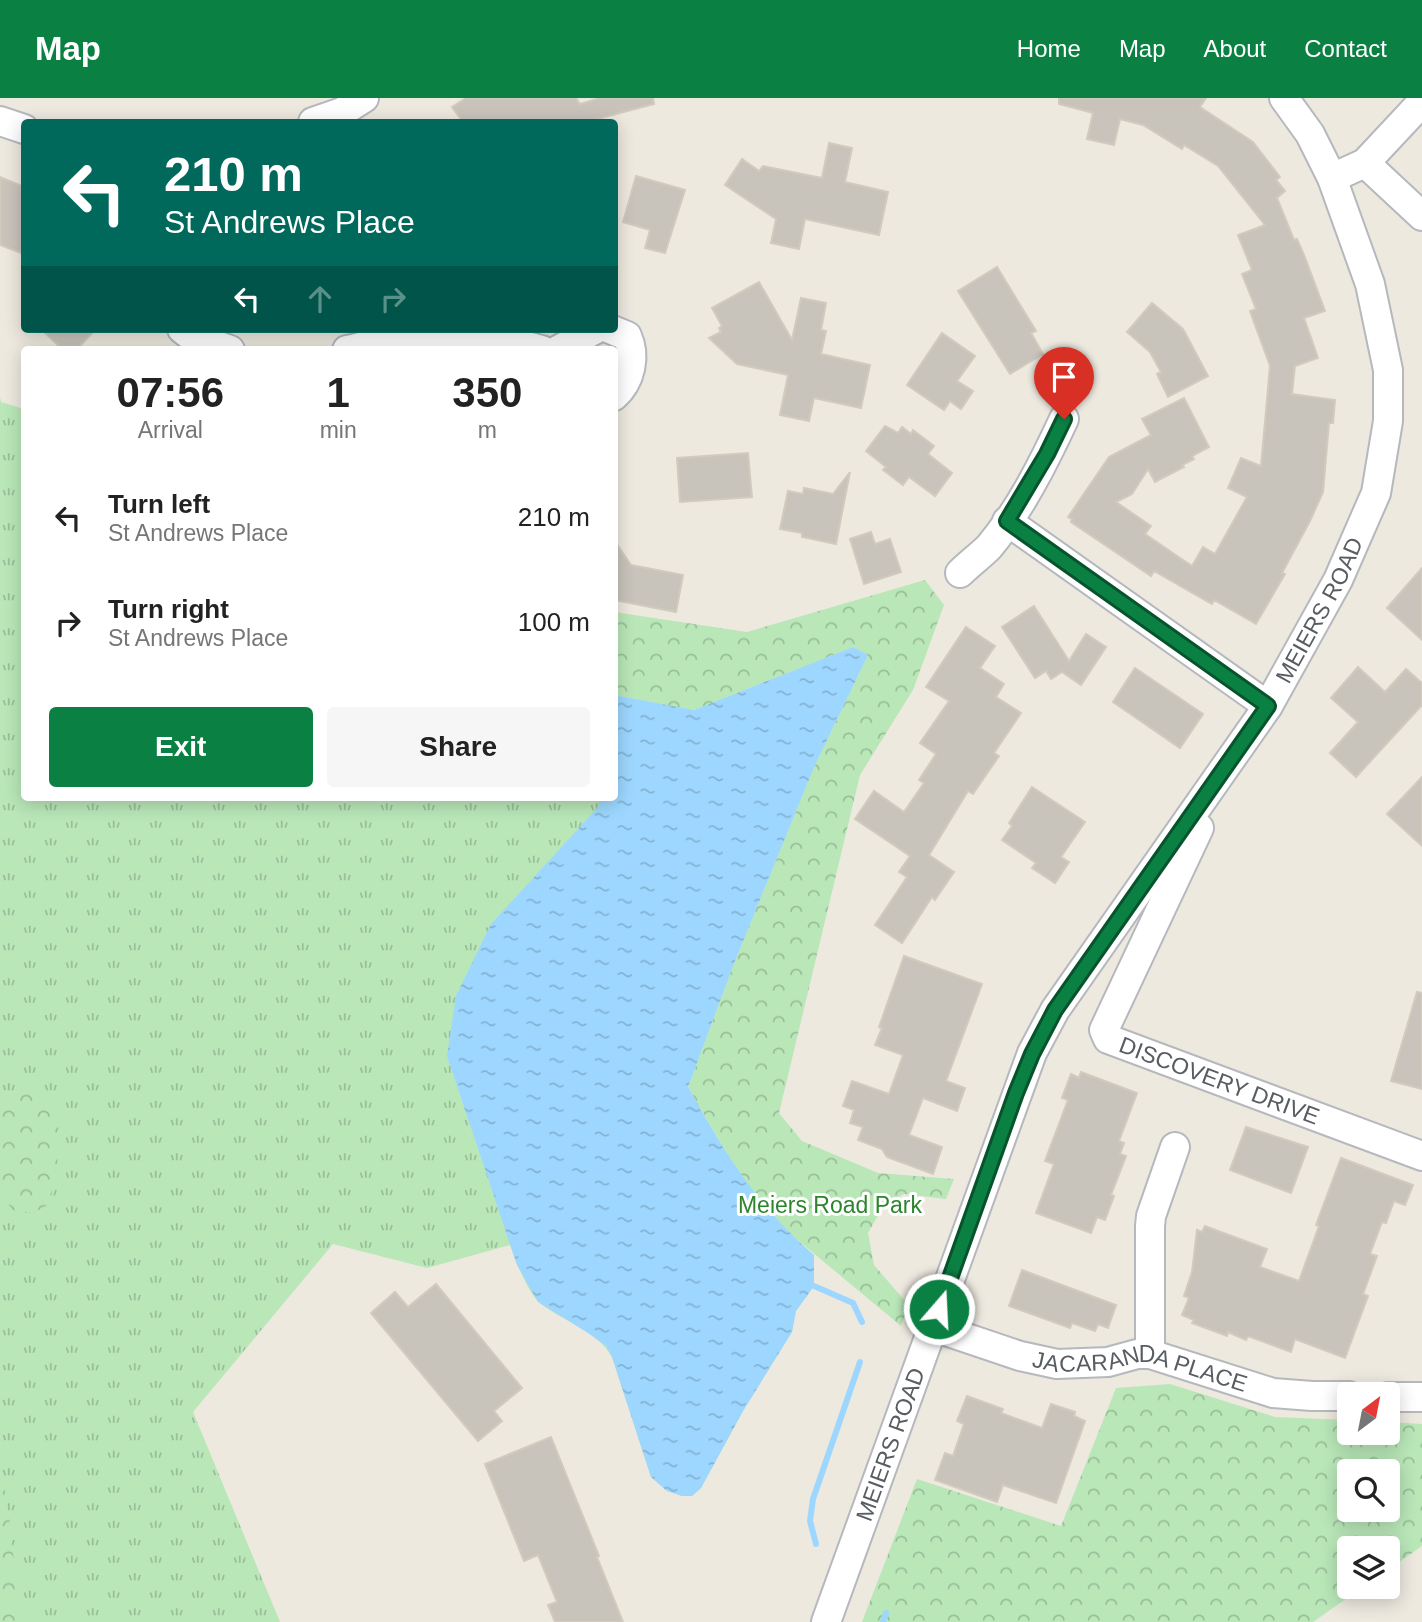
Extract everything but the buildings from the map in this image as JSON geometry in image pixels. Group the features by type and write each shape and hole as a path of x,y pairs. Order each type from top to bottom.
{"street":[{"path":"322,119 342,112 364,98"},
{"name":"MEIERS ROAD","path":"825,1622 1032,1054 1055,1010 1268,706 1338,580 1376,493 1388,421 1388,370 1370,284 1332,178 1310,134 1284,98"},
{"path":"1332,178 1365,163 1422,102"},
{"path":"0,121 21,128"},
{"path":"1365,163 1422,216"},
{"path":"618,332 627,336 634,350 630,369 618,389"},
{"path":"187,333 219,346"},
{"path":"365,346 422,333"},
{"path":"448,333 523,346"},
{"path":"565,346 589,333"},
{"path":"960,573 988,548 1007,521 1047,454 1064,419"},
{"path":"1007,521 1268,706"},
{"name":"DISCOVERY DRIVE","path":"1231,759 1104,1030 1108,1038 1422,1156"},
{"path":"1150,1354 1151,1216 1175,1147"},
{"name":"JACARANDA PLACE","path":"934,1326 1020,1356 1057,1363 1108,1362 1137,1354 1150,1354 1273,1393 1337,1396"},
{"path":"1400,1396 1422,1397"}],"green space":[{"path":"0,397 1,402 21,408 21,801 618,801 618,696 694,710 853,647 868,655 814,767 733,966 688,1087 745,1183 788,1232 814,1255 814,1286 796,1311 792,1332 743,1411 701,1488 692,1496 682,1496 667,1491 651,1477 612,1357 589,1333 536,1299 523,1277 510,1245 427,1268 333,1244 193,1412 280,1622 0,1622"},
{"name":"Meiers Road Park","path":"925,580 944,605 913,690 860,775 779,1113 802,1141 878,1173 954,1179 946,1199 904,1194 884,1205 868,1233 874,1265 905,1301 907,1310 901,1326 788,1232 745,1183 688,1087 733,966 814,767 868,655 853,647 694,710 618,696 618,613 747,632"},
{"path":"21,1091 46,1101 53,1110 59,1136 57,1166 48,1205 33,1213 12,1210 0,1191 0,1092"},
{"path":"1170,1384 1275,1417 1337,1420 1337,1446 1400,1446 1400,1423 1422,1424 1422,1546 1400,1562 1400,1536 1337,1536 1337,1599 1346,1599 1313,1622 862,1622 917,1479 1061,1526 1116,1388"},
{"path":"0,1459 10,1524 20,1622 0,1622"}],"water":[{"path":"853,647 868,655 814,767 733,966 688,1087 715,1134 758,1197 814,1255 814,1286 796,1311 792,1332 743,1411 701,1488 692,1496 682,1496 667,1491 651,1477 612,1357 606,1346 538,1302 517,1265 447,1056 456,996 491,924 599,806 599,801 618,801 618,696 694,710"}],"waterway":[{"path":"814,1286 853,1303 862,1322"},
{"path":"816,1544 810,1521 813,1499 860,1362"},
{"path":"883,1622 886,1613"}],"route":[{"path":"939,1309 1016,1093 1032,1054 1055,1010 1268,706 1007,521 1047,454 1064,419"}]}
